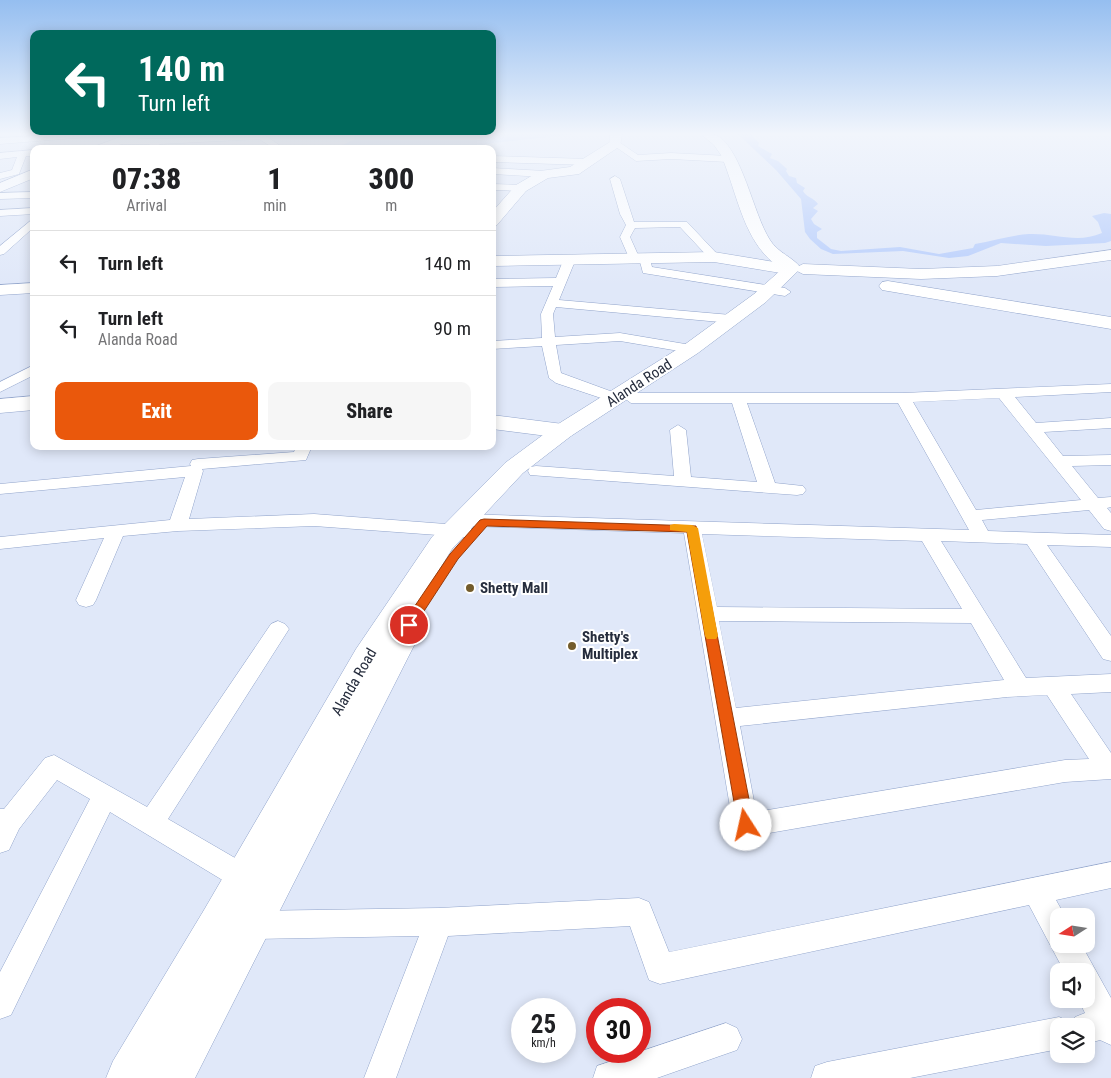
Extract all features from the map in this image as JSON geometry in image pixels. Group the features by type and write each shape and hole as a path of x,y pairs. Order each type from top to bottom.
{"main road":[{"path":"496,217 521,188 527,184"},
{"path":"738,184 758,234 769,252 790,276 997,272 1111,255"},
{"path":"496,261 714,257 790,276 861,278 998,278 1111,262"},
{"name":"Alanda Road","path":"130,1078 367,657 454,557 469,526 514,468 623,398 790,276"},
{"name":"Alanda Road","path":"623,398 742,330 775,304 790,276"},
{"path":"861,278 899,289 1111,322"},
{"path":"0,290 30,288"},
{"path":"0,406 30,403"},
{"path":"496,423 560,439"},
{"name":"Alanda Road","path":"469,526 536,471 560,439"},
{"name":"Alanda Road","path":"169,1078 252,925 402,637 415,600"}],"street":[{"path":"617,184 625,214 631,225"},
{"path":"496,186 521,188"},
{"path":"0,196 30,195"},
{"path":"0,213 30,212"},
{"path":"631,225 683,224 714,257"},
{"path":"0,252 30,225"},
{"path":"631,225 625,237 640,257 646,270 790,276"},
{"path":"570,260 547,314 549,342 557,378 623,398 903,398 1111,388"},
{"path":"496,283 560,282"},
{"path":"552,303 731,319"},
{"path":"496,345 620,337 691,349"},
{"path":"0,388 30,371"},
{"path":"1004,394 1059,461 1102,503 1111,525"},
{"path":"903,398 982,537"},
{"path":"738,399 768,488"},
{"path":"1032,428 1111,423"},
{"path":"678,430 683,482"},
{"path":"178,526 196,467 204,450"},
{"path":"0,489 196,467 262,453 300,456 302,450"},
{"path":"1059,461 1111,460"},
{"path":"536,471 797,490"},
{"path":"970,516 1102,503"},
{"path":"0,543 178,526 314,520 469,526 692,528 1111,541"},
{"path":"692,528 746,825 1065,771 1109,769"},
{"path":"86,600 116,532"},
{"path":"928,536 1020,687"},
{"path":"1032,539 1111,653"},
{"path":"707,614 977,616"},
{"path":"151,823 278,629"},
{"path":"726,718 1020,687 1111,683"},
{"path":"1053,685 1109,769"},
{"path":"3,827 54,765 244,878"},
{"path":"0,1004 105,795"},
{"path":"252,925 438,922 639,912 660,969 1111,875"},
{"path":"1036,891 1050,917"},
{"path":"380,1078 438,922"},
{"path":"1095,1008 1102,1027"},
{"path":"827,1078 1050,1035"},
{"path":"608,1078 726,1039"}],"water":[{"path":"788,184 799,184 805,188 804,193 818,204 813,208 818,211 811,219 814,224 822,229 817,232 817,238 831,249 841,251 900,247 939,254 973,248 975,244 1029,234 1084,238 1102,233 1098,222 1092,216 1104,213 1111,214 1111,241 1105,243 1046,246 1001,243 968,256 949,258 903,251 833,254 821,249 805,232 801,199"}],"slow traffic":[{"path":"674,528 692,528 711,636"}],"place":[{"name":"Shetty Mall","path":"470,588"},
{"name":"Shetty's Multiplex","path":"572,646"}],"route":[{"path":"409,625 454,557 484,522 692,528 746,825"}]}
